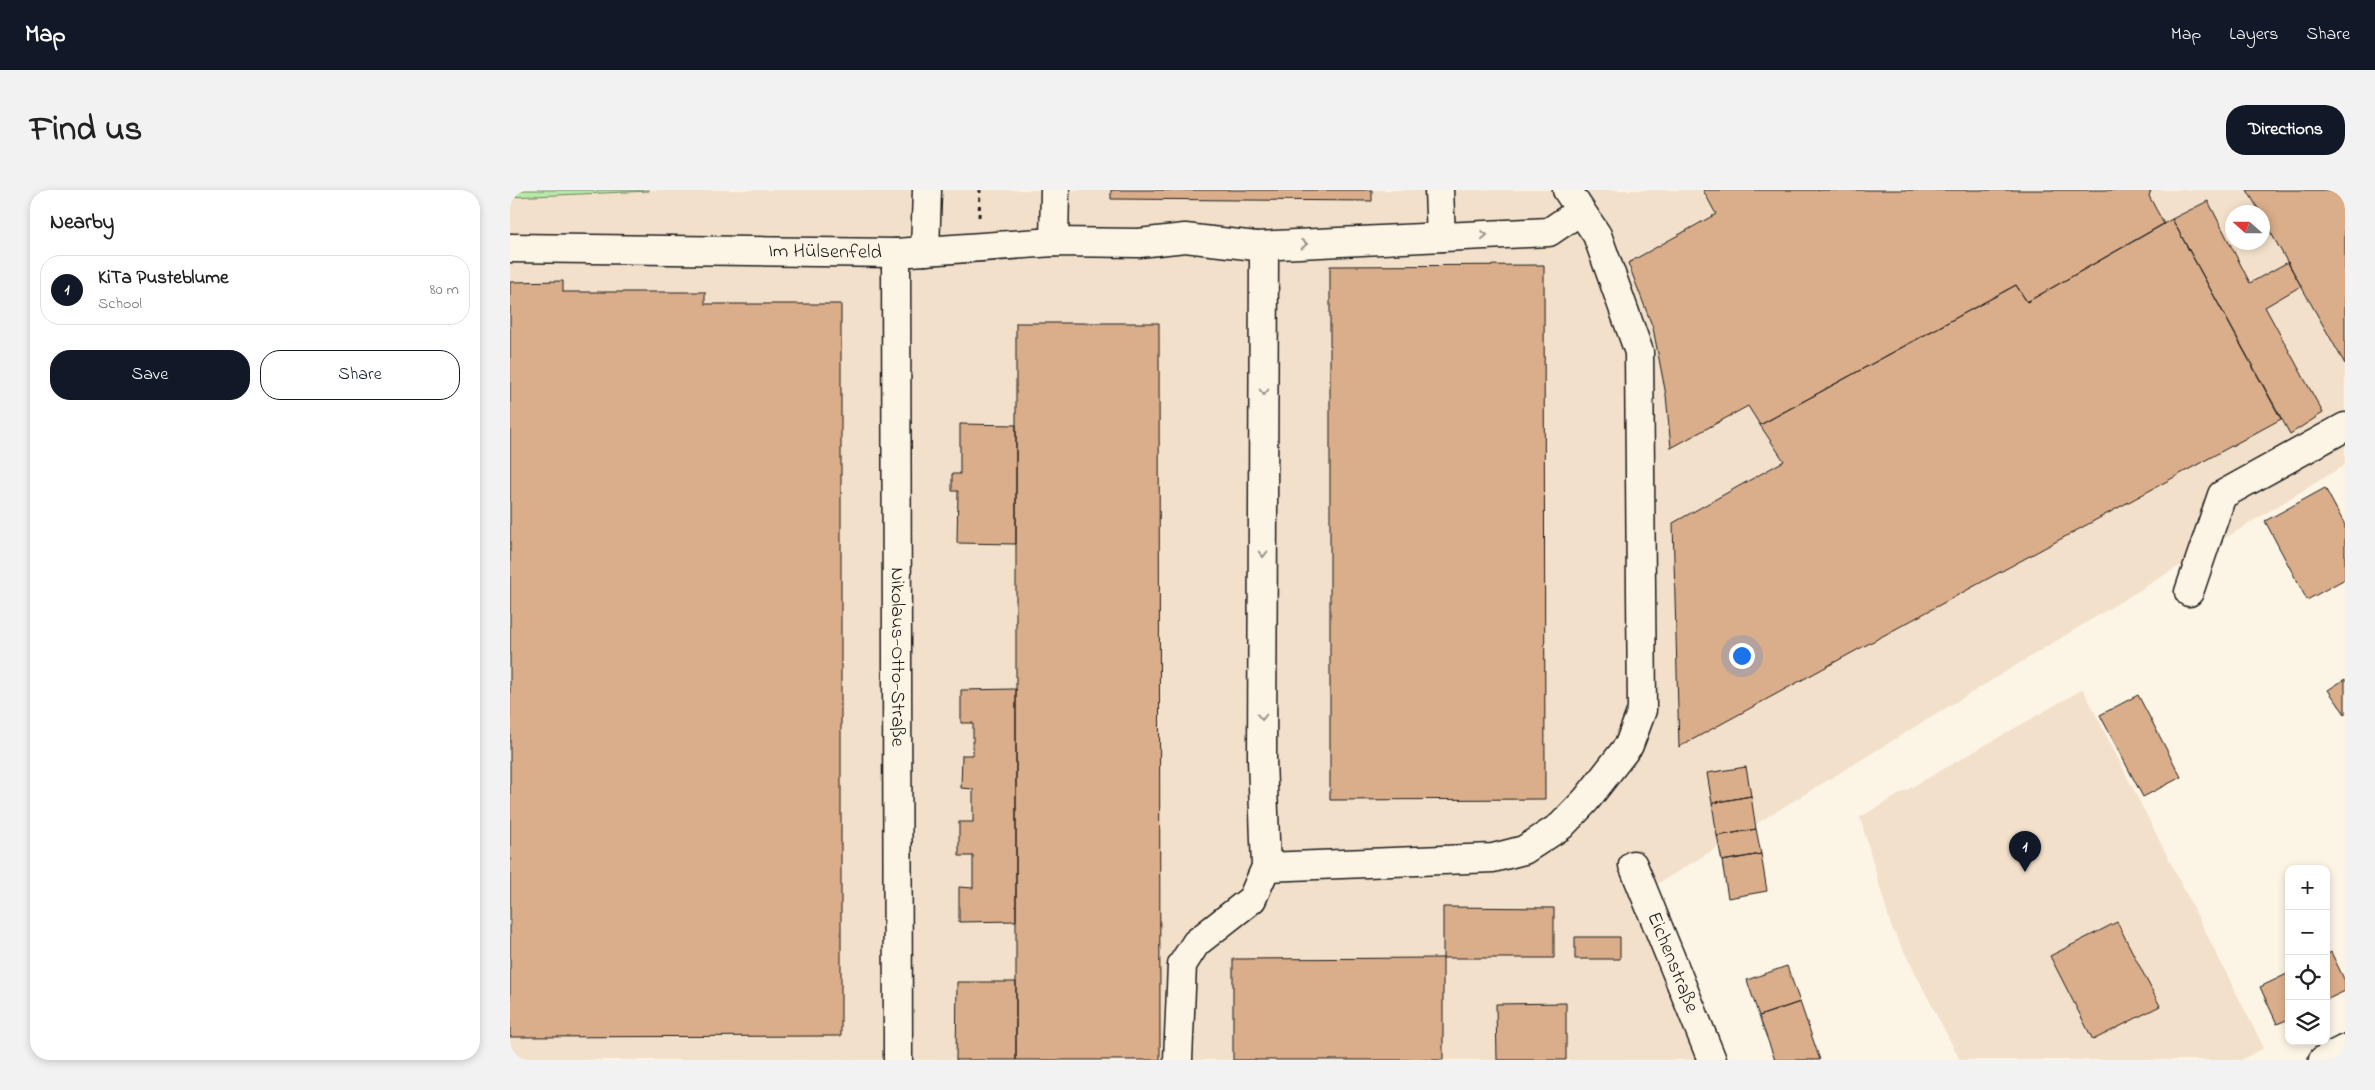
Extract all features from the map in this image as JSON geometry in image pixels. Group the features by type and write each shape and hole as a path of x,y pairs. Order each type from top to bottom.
{"street":[{"path":"925,251 927,190"},
{"path":"1054,242 1055,190"},
{"path":"1439,190 1441,237"},
{"path":"1266,867 1494,858 1524,850 1561,826 1586,800 1629,745 1642,710 1639,352 1597,235 1574,200"},
{"name":"Im Hülsenfeld","path":"510,248 896,253 1054,242 1139,243 1185,238 1256,246 1549,232 1574,200"},
{"path":"1178,1060 1182,966 1196,943 1252,898 1266,867 1262,759 1264,254 1256,246"},
{"name":"Nikolaus-Otto-Straße","path":"896,253 898,1060"},
{"path":"2189,592 2222,495 2345,427"},
{"name":"Eichenstraße","path":"1633,865 1712,1060"},
{"path":"2323,1060 2345,1049"}],"path":[{"path":"980,190 980,200"}],"shaded area":[{"path":"510,190 2345,190 2345,465 1654,886 1716,1060 510,1060"},
{"path":"2083,689 2264,1048 2241,1060 1960,1060 1891,926 1860,817"}],"green space":[{"path":"510,190 649,190 649,191 510,197"}],"building":[{"path":"1111,190 1372,190 1372,201 1111,199"},
{"path":"1703,190 2151,190 2149,196 2164,224 2027,302 2016,285 1760,425 1748,406 1671,448 1666,395 1653,328 1628,263 1716,214"},
{"path":"2247,190 2345,190 2345,364 2270,231 2270,205 2256,205"},
{"path":"2208,201 2225,234 2225,250 2233,250 2250,283 2288,262 2301,286 2265,307 2323,413 2290,434 2172,219"},
{"path":"2172,219 2281,419 1679,747 1673,523 1784,461 1760,425 2016,285 2027,302"},
{"path":"1544,265 1545,799 1330,800 1330,266"},
{"path":"563,281 563,292 705,292 705,304 841,304 841,1036 510,1037 510,282"},
{"path":"1016,323 1159,323 1160,1060 1016,1060"},
{"path":"960,424 1016,425 1016,544 957,543 958,491 952,491 952,474 960,474"},
{"path":"2325,488 2345,525 2345,579 2307,600 2265,521"},
{"path":"2345,679 2345,714 2328,690"},
{"path":"1016,689 1016,921 959,922 959,887 973,888 973,856 959,856 959,822 973,822 973,789 961,788 962,755 973,755 973,723 961,723 961,690"},
{"path":"2138,695 2181,777 2143,797 2100,715"},
{"path":"1746,767 1751,796 1712,803 1707,773"},
{"path":"1751,796 1756,829 1717,836 1712,803"},
{"path":"1756,829 1761,854 1722,861 1717,836"},
{"path":"1761,854 1767,891 1728,898 1722,861"},
{"path":"1443,907 1554,908 1554,958 1443,958"},
{"path":"2117,922 2160,1006 2093,1040 2050,956"},
{"path":"1575,937 1620,937 1620,959 1575,959"},
{"path":"2330,953 2345,981 2345,991 2330,998 2330,955"},
{"path":"1443,958 1443,1060 1233,1060 1233,959"},
{"path":"1787,966 1800,1002 1759,1016 1747,980"},
{"path":"2285,975 2285,1021 2277,1024 2260,987"},
{"path":"957,982 1016,982 1016,1060 956,1060"},
{"path":"1800,1002 1820,1060 1775,1060 1759,1016"},
{"path":"1566,1003 1566,1060 1497,1060 1496,1004"}],"place":[{"name":"KiTa Pusteblume","path":"2025,872"}]}
